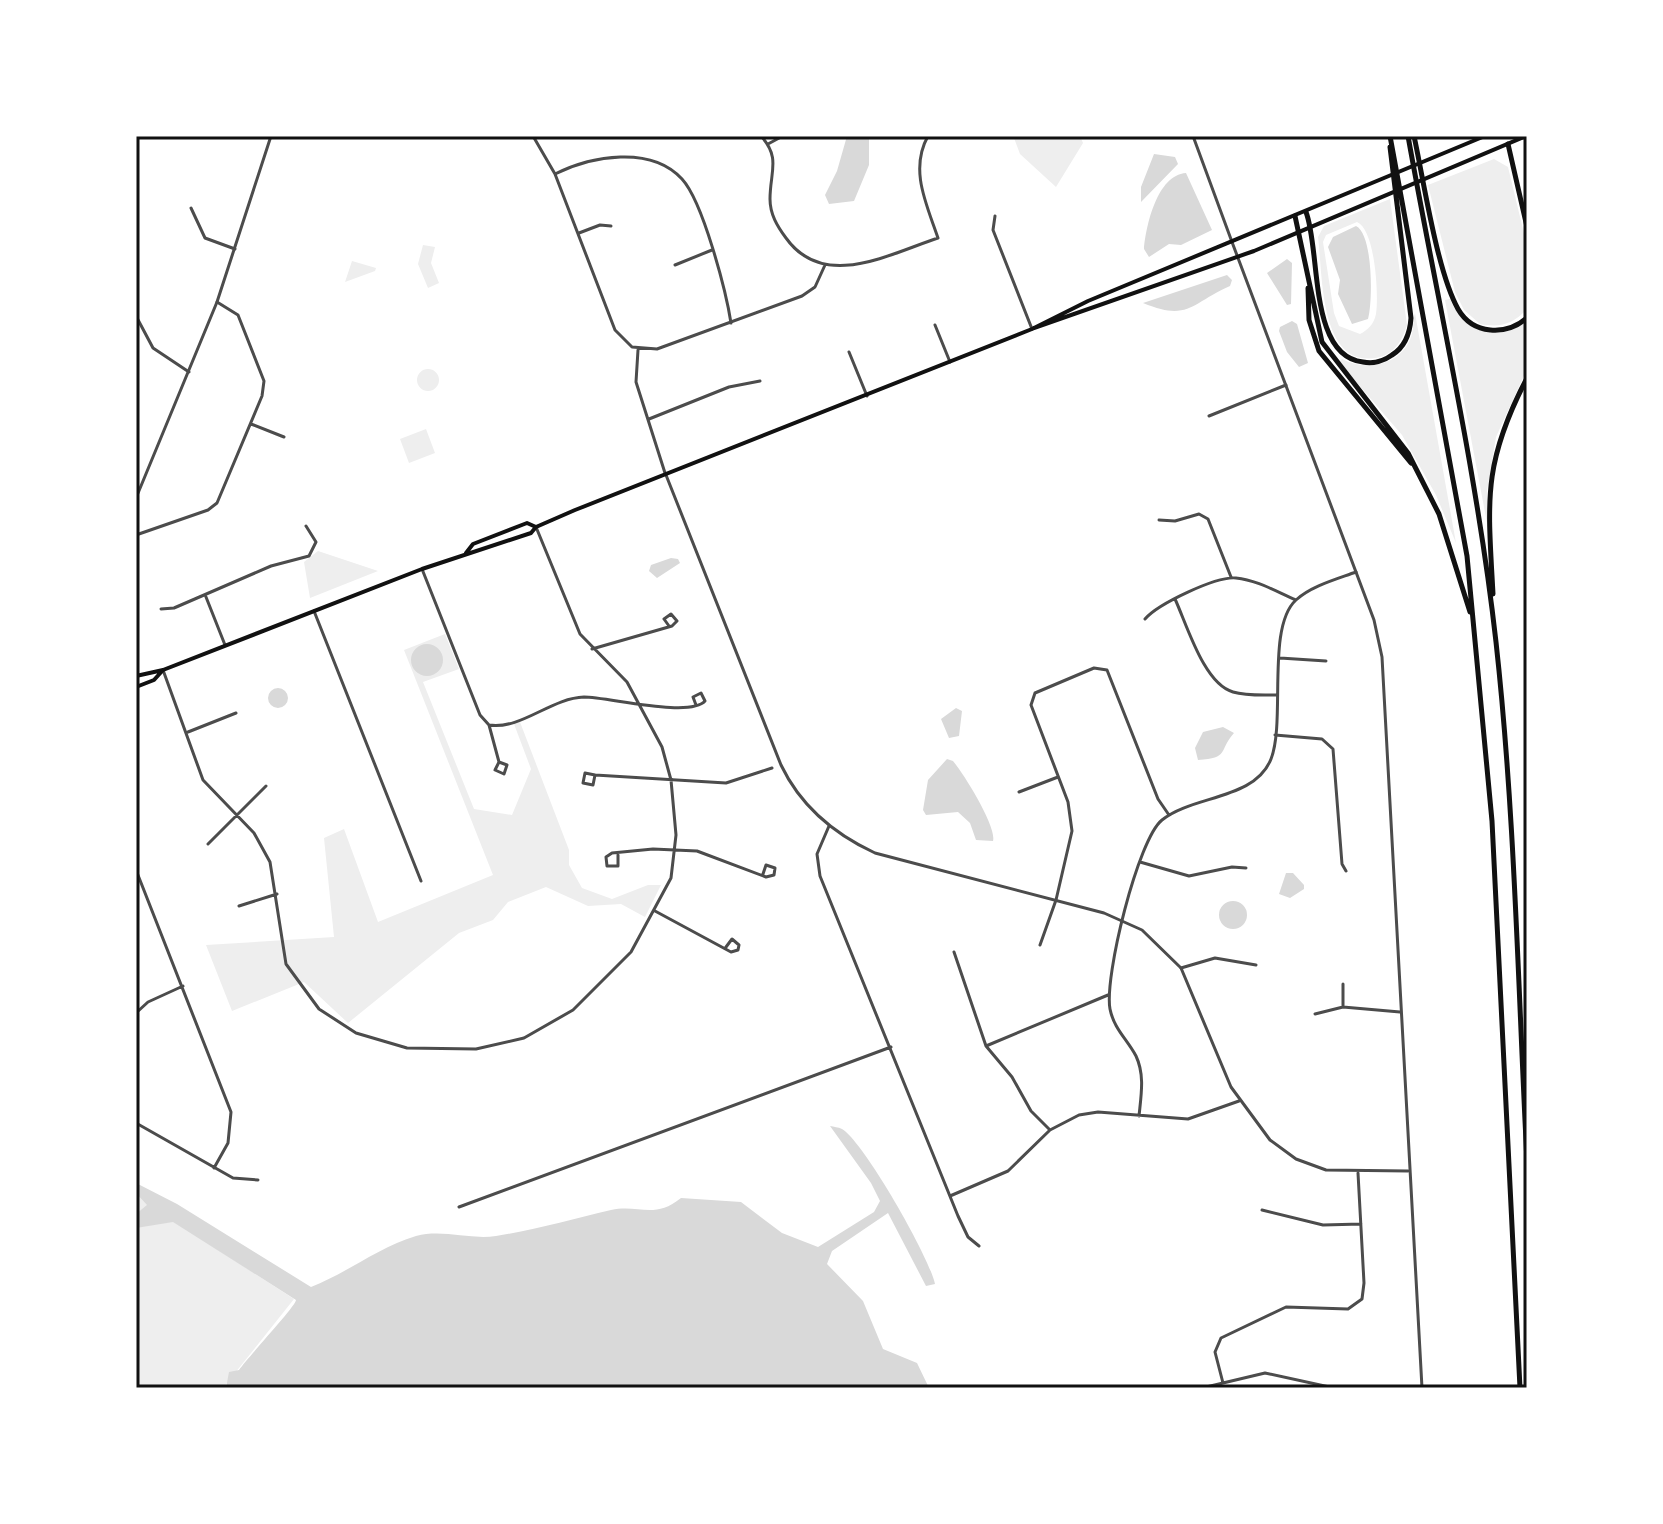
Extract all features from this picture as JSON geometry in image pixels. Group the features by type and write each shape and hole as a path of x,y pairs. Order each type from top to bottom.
{"highway":[{"path":"1411,136 1441,255 1463,317 1475,326 1492,330 1511,328 1527,318"},
{"path":"1306,212 1312,227 1323,316 1331,340 1353,360 1383,360 1404,343 1411,318 1391,137"},
{"path":"1413,144 1481,532 1496,643"},
{"path":"1508,144 1527,227"},
{"path":"1392,155 1453,466 1474,620 1492,821 1520,1388"},
{"path":"1295,216 1301,232 1315,320 1326,351 1390,426 1411,463 1439,514 1474,620"},
{"path":"1527,378 1501,431 1491,472 1489,512 1511,820 1527,1161"}],"main road":[{"path":"1032,329 1077,306 1485,136"},
{"path":"136,676 163,670 422,569 531,533 536,527 1032,329 1301,232 1526,136"},
{"path":"466,553 473,544 527,523 536,527"},
{"path":"136,687 154,680 163,670"}],"street":[{"path":"136,498 217,302 271,136"},
{"path":"533,136 555,174 615,330 638,350 657,349 731,324 809,292 819,281 825,265"},
{"path":"761,136 775,161 770,198 773,217 799,253 825,265 851,266 938,238 919,175 921,152 928,136"},
{"path":"1193,136 1376,629 1384,675 1408,1171 1422,1388"},
{"path":"1506,136 1508,144"},
{"path":"768,144 781,137"},
{"path":"555,174 585,161 620,157 642,159 667,168 686,184 726,289 731,324"},
{"path":"191,208 205,238 235,249"},
{"path":"995,216 993,230 1032,329"},
{"path":"579,233 600,225 611,226"},
{"path":"675,265 712,250"},
{"path":"136,535 208,510 217,503 264,389 263,374 238,315 217,302"},
{"path":"136,316 138,329 161,357 189,372"},
{"path":"935,325 950,362"},
{"path":"638,350 636,382 666,475 785,773 804,802 829,826 875,853 1124,919 1154,938 1181,968 1239,1101 1270,1140 1296,1159 1326,1170 1358,1173 1408,1171"},
{"path":"849,352 867,396"},
{"path":"649,419 729,387 760,381"},
{"path":"1209,416 1286,385"},
{"path":"251,424 284,437"},
{"path":"1159,520 1175,521 1199,514 1208,519 1231,577"},
{"path":"161,609 206,597 271,566 309,556 316,542 306,526"},
{"path":"163,670 203,780 263,847 277,894 286,964 319,1009 343,1027 370,1038 433,1050 476,1049 508,1043 557,1021 620,965 655,911 671,878 675,849 676,810 662,747 619,673 592,649 577,627 536,527"},
{"path":"422,569 480,715 489,725 499,762"},
{"path":"1139,1116 1140,1066 1114,1023 1108,995 1110,973 1148,837 1169,815 1254,780 1268,766 1275,735 1283,620 1296,600 1356,572"},
{"path":"1145,619 1155,608 1231,577 1254,582 1296,600"},
{"path":"206,597 225,646"},
{"path":"1175,599 1207,671 1217,684 1231,692 1277,696"},
{"path":"314,611 421,881"},
{"path":"592,649 669,626"},
{"path":"1280,658 1326,661"},
{"path":"1040,945 1056,900 1072,831 1069,808 1031,705 1035,693 1103,667 1110,674 1158,799 1169,815"},
{"path":"489,725 505,725 574,698 696,705"},
{"path":"188,733 236,713"},
{"path":"1275,735 1322,739 1333,749 1342,864 1346,871"},
{"path":"595,775 732,782 772,768"},
{"path":"1019,792 1058,777"},
{"path":"208,844 266,786"},
{"path":"829,826 817,854 820,876 950,1196 968,1237 979,1246"},
{"path":"618,855 675,849 697,851 763,874"},
{"path":"1140,862 1189,876 1232,867 1246,868"},
{"path":"136,872 231,1112 231,1133 214,1168"},
{"path":"239,906 277,894"},
{"path":"655,911 726,947"},
{"path":"954,952 986,1046 1012,1077 1031,1111 1050,1130"},
{"path":"1181,968 1215,958 1256,965"},
{"path":"1343,984 1343,1007"},
{"path":"136,1013 148,1002 183,986"},
{"path":"986,1046 1108,995"},
{"path":"1315,1014 1343,1007 1400,1012"},
{"path":"459,1207 891,1047"},
{"path":"950,1196 1008,1171 1050,1130 1091,1113 1188,1119 1239,1101"},
{"path":"136,1123 233,1178 258,1180"},
{"path":"1223,1383 1215,1352 1221,1338 1286,1307 1348,1309 1359,1303 1364,1283 1358,1173"},
{"path":"1262,1210 1323,1225 1361,1224"},
{"path":"1202,1388 1265,1373 1334,1388"}],"shaded area":[{"path":"847,136 869,136 869,165 854,201 829,204 825,195 837,171"},
{"path":"1080,136 1083,143 1056,187 1020,154 1014,138"},
{"path":"1154,154 1175,157 1178,164 1141,202 1141,187"},
{"path":"1494,159 1508,167 1527,246 1527,309 1506,324 1494,325 1480,324 1464,310 1455,292 1428,185"},
{"path":"1186,173 1212,230 1181,245 1169,244 1149,257 1144,249 1155,203 1167,182"},
{"path":"1390,199 1407,325 1398,345 1385,355 1360,358 1345,350 1335,336 1328,317 1321,274 1318,237 1324,226","holes":["1357,222 1363,227 1372,249 1377,305 1372,324 1360,334 1339,326 1334,313 1323,242 1326,235"]},
{"path":"1356,226 1362,232 1369,254 1371,298 1368,319 1352,324 1338,294 1340,280 1328,247 1333,237"},
{"path":"423,245 435,247 431,263 439,283 428,288 418,264"},
{"path":"1287,259 1292,263 1291,304 1287,305 1267,273"},
{"path":"352,261 376,268 375,271 345,282"},
{"path":"1227,275 1232,280 1230,286 1189,308 1171,311 1143,303"},
{"path":"1450,299 1463,320 1482,331 1505,332 1527,321 1527,369 1496,437 1487,491 1487,523 1445,300"},
{"path":"1415,313 1456,543 1436,495 1402,435 1339,362 1342,359 1372,365 1391,360 1406,347 1412,334"},
{"path":"1292,321 1297,324 1308,363 1299,367 1287,352 1279,331 1280,327"},
{"path":"424,369 432,369 439,380 432,391 424,391 417,384 417,376"},
{"path":"426,429 435,453 409,463 400,439"},
{"path":"318,551 378,571 310,598 304,562"},
{"path":"671,558 678,559 680,563 657,578 649,571 651,565"},
{"path":"445,634 459,669 423,682 474,809 512,815 531,769 514,724 520,722 569,850 569,865 582,888 612,899 648,885 661,885 645,917 621,904 588,906 546,887 508,902 493,920 459,933 348,1023 304,982 232,1011 206,945 334,937 324,838 344,829 378,922 493,875 404,650"},
{"path":"427,644 438,649 443,660 438,671 427,676 416,671 411,660 416,649"},
{"path":"274,688 282,688 288,698 282,708 274,708 268,702 268,694"},
{"path":"956,708 962,711 959,736 949,738 941,719"},
{"path":"1223,727 1234,733 1222,752 1215,757 1198,760 1195,748 1203,732"},
{"path":"947,759 953,761 979,801 990,824 993,841 976,840 970,823 958,812 926,815 923,810 928,780"},
{"path":"1286,873 1293,873 1304,885 1304,889 1290,898 1279,894"},
{"path":"1233,901 1243,905 1247,915 1243,925 1233,929 1223,925 1219,915 1223,905"},
{"path":"830,1126 842,1129 852,1138 880,1177 921,1251 935,1284 926,1286 888,1213 832,1251 827,1264 863,1301 883,1349 917,1363 929,1388 226,1388 229,1372 239,1370 296,1300 173,1222 136,1228 136,1214 147,1205 136,1193 136,1183 177,1204 311,1287 416,1236 496,1236 611,1210 654,1210 681,1198 741,1202 782,1233 818,1247 874,1212 880,1201 871,1183"},
{"path":"136,1188 156,1201 178,1224 294,1299 223,1388 136,1388"}]}
